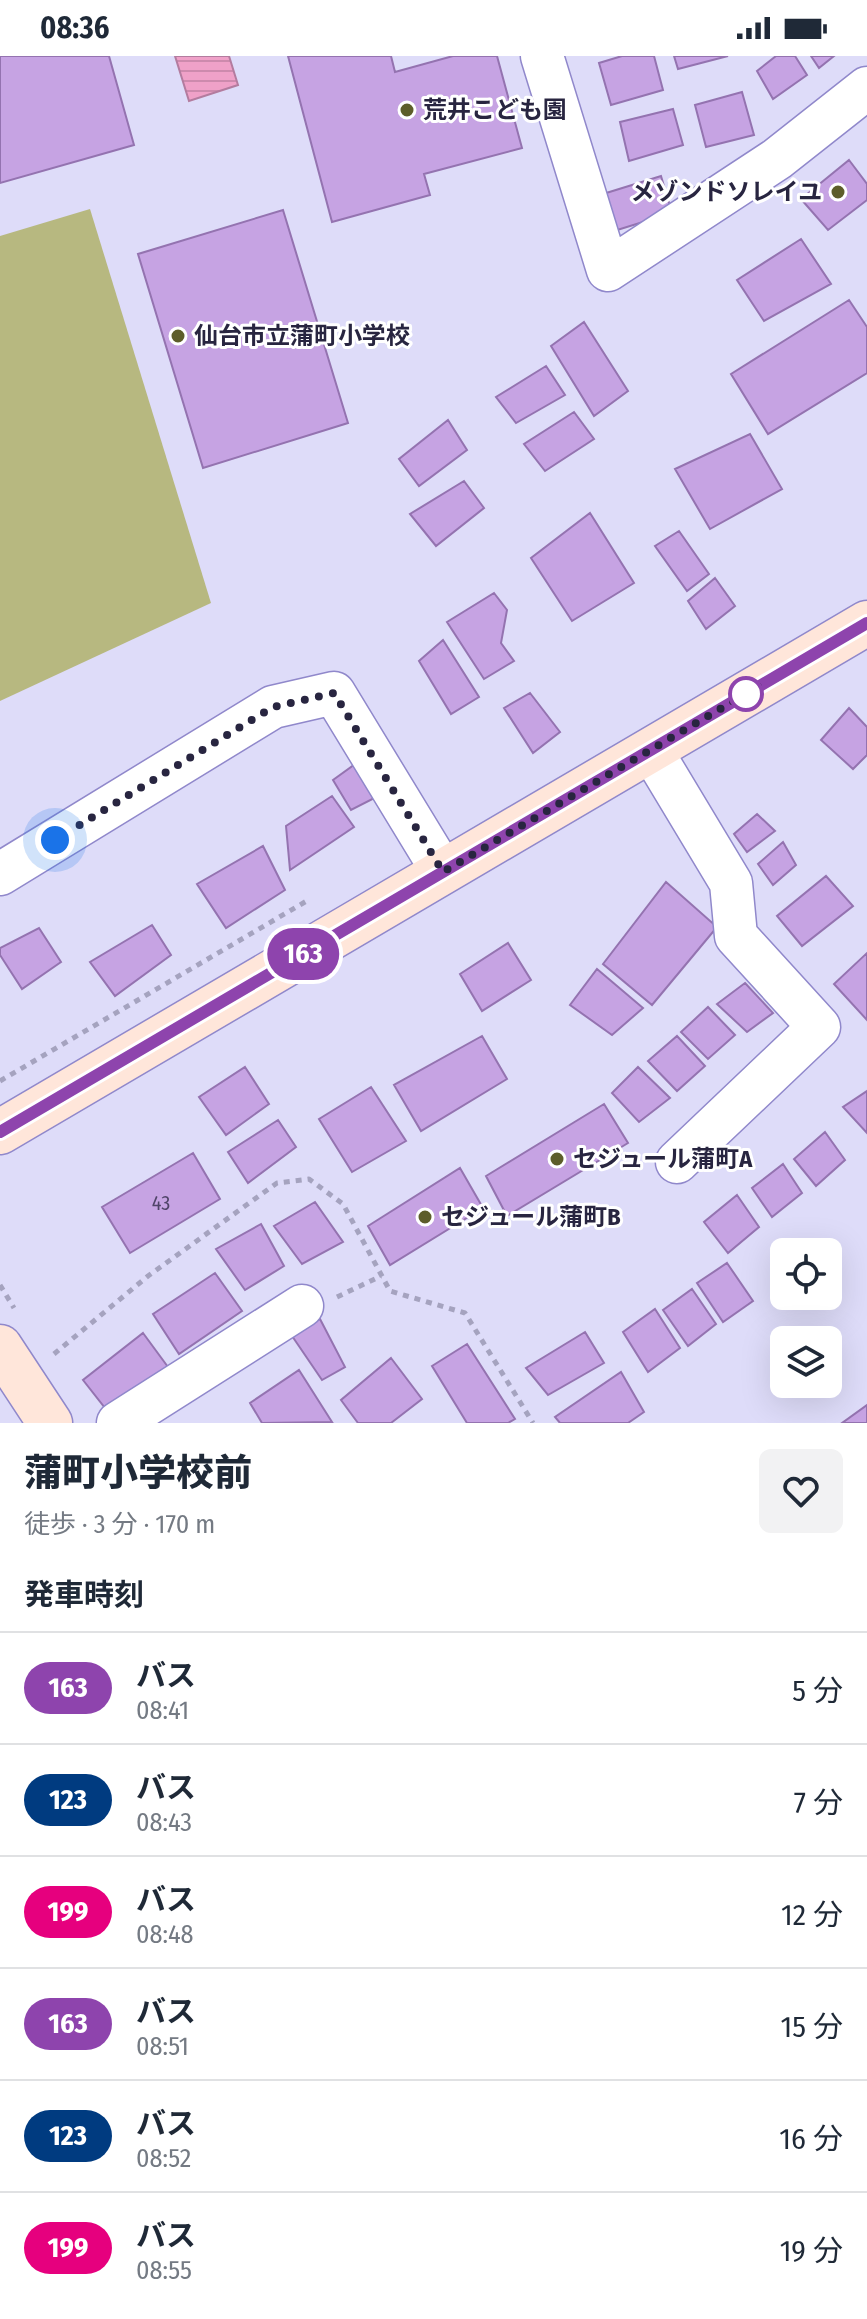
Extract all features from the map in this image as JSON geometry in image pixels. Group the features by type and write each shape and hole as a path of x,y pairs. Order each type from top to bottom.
{"main road":[{"path":"0,1132 867,623"},
{"path":"0,1347 42,1420"}],"street":[{"path":"542,56 608,270 777,159 867,88"},
{"path":"0,874 273,707 334,693 443,872"},
{"path":"651,750 731,883 736,936 819,1027 677,1162"},
{"path":"118,1423 302,1306"}],"green space":[{"path":"90,209 211,603 0,701 0,236"}],"shaded area":[{"path":"175,56 229,56 238,85 189,101"}],"building":[{"path":"0,56 109,56 134,145 0,183"},
{"name":"荒井こども園","path":"288,56 391,56 395,72 453,56 497,56 522,148 424,174 430,195 332,222"},
{"path":"622,56 654,56 663,90 611,105 599,63"},
{"path":"674,56 728,56 678,69"},
{"path":"776,56 795,56 807,75 773,99 757,71"},
{"path":"811,56 834,56 819,68"},
{"path":"742,92 754,135 706,147 695,105"},
{"path":"673,109 683,145 629,161 620,122"},
{"name":"メゾンドソレイユ","path":"849,160 867,184 867,200 828,230 801,199"},
{"path":"661,176 672,213 614,231 603,194"},
{"path":"283,210 348,423 203,468 138,254"},
{"path":"801,239 831,284 764,321 737,280"},
{"path":"849,300 867,327 867,373 768,434 731,374"},
{"path":"584,322 628,391 594,416 551,346"},
{"path":"546,366 565,395 516,423 496,397"},
{"path":"574,412 594,439 545,471 524,444"},
{"path":"448,420 467,450 419,486 399,459"},
{"path":"750,434 782,489 710,529 675,469"},
{"path":"464,481 484,508 436,546 410,514"},
{"path":"590,513 634,583 572,621 531,558"},
{"path":"679,531 709,574 687,591 655,546"},
{"path":"715,578 735,606 706,629 688,601"},
{"path":"494,593 507,610 501,643 514,661 484,679 447,622"},
{"path":"443,640 479,697 451,714 419,661"},
{"path":"530,693 560,732 533,753 504,708"},
{"path":"849,708 867,727 867,755 853,769 821,740"},
{"path":"369,754 392,789 351,810 333,780"},
{"path":"332,796 354,827 290,870 286,826"},
{"path":"757,814 775,831 747,852 734,834"},
{"path":"783,842 796,865 773,885 758,864"},
{"path":"263,846 285,890 226,928 197,884"},
{"path":"826,876 853,906 802,946 777,916"},
{"path":"666,882 717,927 652,1005 603,964"},
{"path":"152,925 171,955 115,996 90,962"},
{"path":"39,928 61,962 22,989 0,955 0,948"},
{"path":"508,943 531,980 482,1011 460,974"},
{"path":"867,953 867,1020 834,984"},
{"path":"597,969 643,1008 612,1035 570,1005"},
{"path":"745,983 773,1013 747,1032 717,1004"},
{"path":"708,1007 735,1035 708,1059 681,1032"},
{"path":"482,1036 507,1079 421,1131 394,1085"},
{"path":"677,1036 705,1066 677,1091 648,1061"},
{"path":"245,1067 269,1104 226,1135 199,1097"},
{"path":"638,1067 670,1098 639,1122 612,1093"},
{"path":"371,1087 406,1141 352,1172 319,1119"},
{"path":"867,1091 867,1133 843,1107"},
{"name":"セジュール蒲町A","path":"604,1104 628,1143 507,1216 486,1176"},
{"path":"278,1120 296,1147 248,1183 228,1152"},
{"path":"825,1132 845,1160 816,1186 794,1159"},
{"path":"193,1153 220,1199 130,1253 102,1207"},
{"path":"783,1164 802,1193 772,1217 752,1188"},
{"name":"セジュール蒲町B","path":"460,1168 483,1208 390,1265 368,1226"},
{"path":"737,1195 759,1227 728,1253 704,1222"},
{"path":"315,1202 343,1242 302,1264 274,1226"},
{"path":"261,1224 284,1266 245,1290 216,1249"},
{"path":"727,1263 753,1301 723,1322 697,1283"},
{"path":"215,1273 242,1311 179,1354 153,1314"},
{"path":"692,1289 716,1324 688,1346 663,1310"},
{"path":"655,1309 680,1348 648,1372 623,1332"},
{"path":"320,1319 345,1367 322,1380 290,1333"},
{"path":"585,1332 604,1363 548,1395 526,1368"},
{"path":"143,1333 168,1367 109,1413 83,1380"},
{"path":"467,1344 515,1419 508,1423 467,1423 432,1366"},
{"path":"391,1358 422,1399 391,1423 358,1423 341,1400"},
{"path":"299,1370 332,1422 262,1423 250,1403"},
{"path":"621,1372 644,1412 628,1423 560,1423 555,1417"},
{"path":"867,1405 867,1423 842,1423"}],"bus line":[{"name":"163","path":"0,1132 867,623"}],"place":[{"name":"荒井こども園","path":"407,110"},
{"name":"メゾンドソレイユ","path":"838,192"},
{"name":"仙台市立蒲町小学校","path":"178,336"},
{"name":"セジュール蒲町A","path":"557,1159"},
{"name":"セジュール蒲町B","path":"425,1217"}],"route":[{"path":"55,840 273,707 334,693 367,741 443,872 759,686 746,694"}]}
